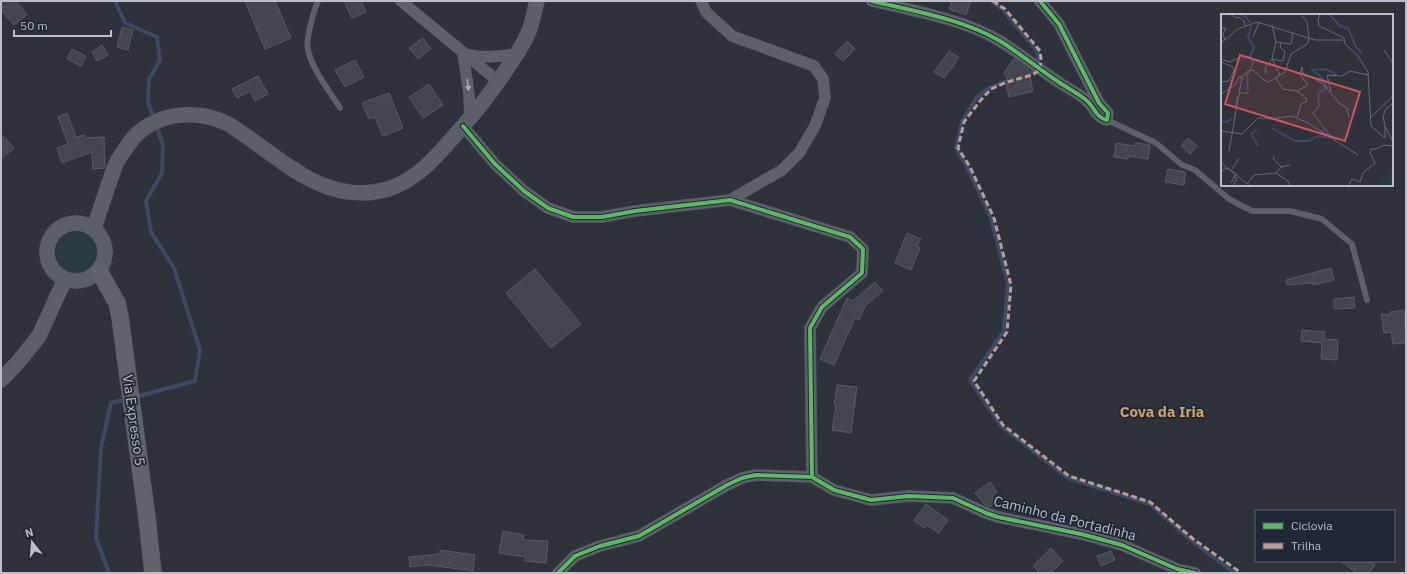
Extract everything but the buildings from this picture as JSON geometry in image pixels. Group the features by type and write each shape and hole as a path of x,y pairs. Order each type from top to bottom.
{"main road":[{"path":"94,228 117,162 130,142 144,129 161,119 184,114 209,117 228,124 317,183 332,189 367,193 388,189 415,176 430,163 466,122 498,82 517,54 529,30 537,1"},
{"path":"76,222 86,224 94,228 99,233 105,246 104,261 99,271 89,278 81,281 65,279 57,275 51,268 47,259 46,250 48,242 53,234 59,228 76,222"},
{"name":"Via Expresso 5","path":"99,271 117,303 120,317 153,573"},
{"path":"1,380 19,361 39,336 65,279"}],"street":[{"path":"401,1 498,82"},
{"path":"463,53 470,94 466,122 495,164 524,191 548,208 573,217 602,218 635,211 730,200 782,170 800,153 815,126 825,98 823,79 814,66 732,36 706,12 701,1"},
{"path":"872,1 931,15 969,27 1000,41 1040,70 1087,100 1099,116 1102,119 1107,120 1108,113 1099,103 1059,24 1040,1"},
{"path":"463,53 488,58 517,54"},
{"path":"558,573 575,556 600,546 639,536 742,478 756,476 812,477 810,328 822,307 862,273 863,249 850,237 730,200"},
{"name":"Caminho da Portadinha","path":"812,477 834,490 871,500 909,496 953,498 998,517 1081,534 1122,545 1177,569 1195,573"}],"lane":[{"path":"318,1 307,49 316,69 340,108"},
{"path":"1107,120 1156,143 1182,164 1195,170 1229,199 1252,211 1290,211 1322,219 1352,244 1367,300"}],"shaded area":[{"path":"78,230 90,234 96,240 100,252 96,264 90,270 78,274 66,270 60,264 56,252 60,240 66,234"}],"waterway":[{"path":"115,1 125,23 157,37 160,60 149,79 148,102 163,145 162,173 146,201 151,232 174,268 200,350 195,381 135,397"},
{"path":"991,1 1003,10 1037,51 1039,59 1038,63"},
{"path":"1024,75 1033,71"},
{"path":"1012,79 991,87 977,97 962,122 956,148 967,167 991,218 1008,284 1004,331 970,380 1001,426 1068,478 1150,504 1191,540 1234,573"},
{"path":"109,573 96,538 101,448 111,403 126,399"}],"marked path":[{"path":"993,1 1005,9 1040,51 1041,59 1040,70 1032,75 1007,82 991,89 964,122 958,148 970,167 994,218 1011,285 1007,332 974,381 1003,425 1069,476 1150,502 1192,538 1241,573"}],"cycle path":[{"path":"872,1 938,16 986,33 1008,46 1080,95 1089,102 1100,117 1107,120 1108,113 1099,103 1059,24 1040,1"},
{"path":"463,126 495,164 524,191 548,208 573,217 602,217 635,211 730,200 850,237 863,249 862,273 822,307 810,328 812,477"},
{"path":"558,573 575,556 600,546 639,536 727,485 742,478 756,475 812,477 834,490 871,500 909,496 953,498 998,517 1081,534 1122,545 1177,569 1195,573"}],"district":[{"name":"Cova da Iria","path":"1162,412"}]}
